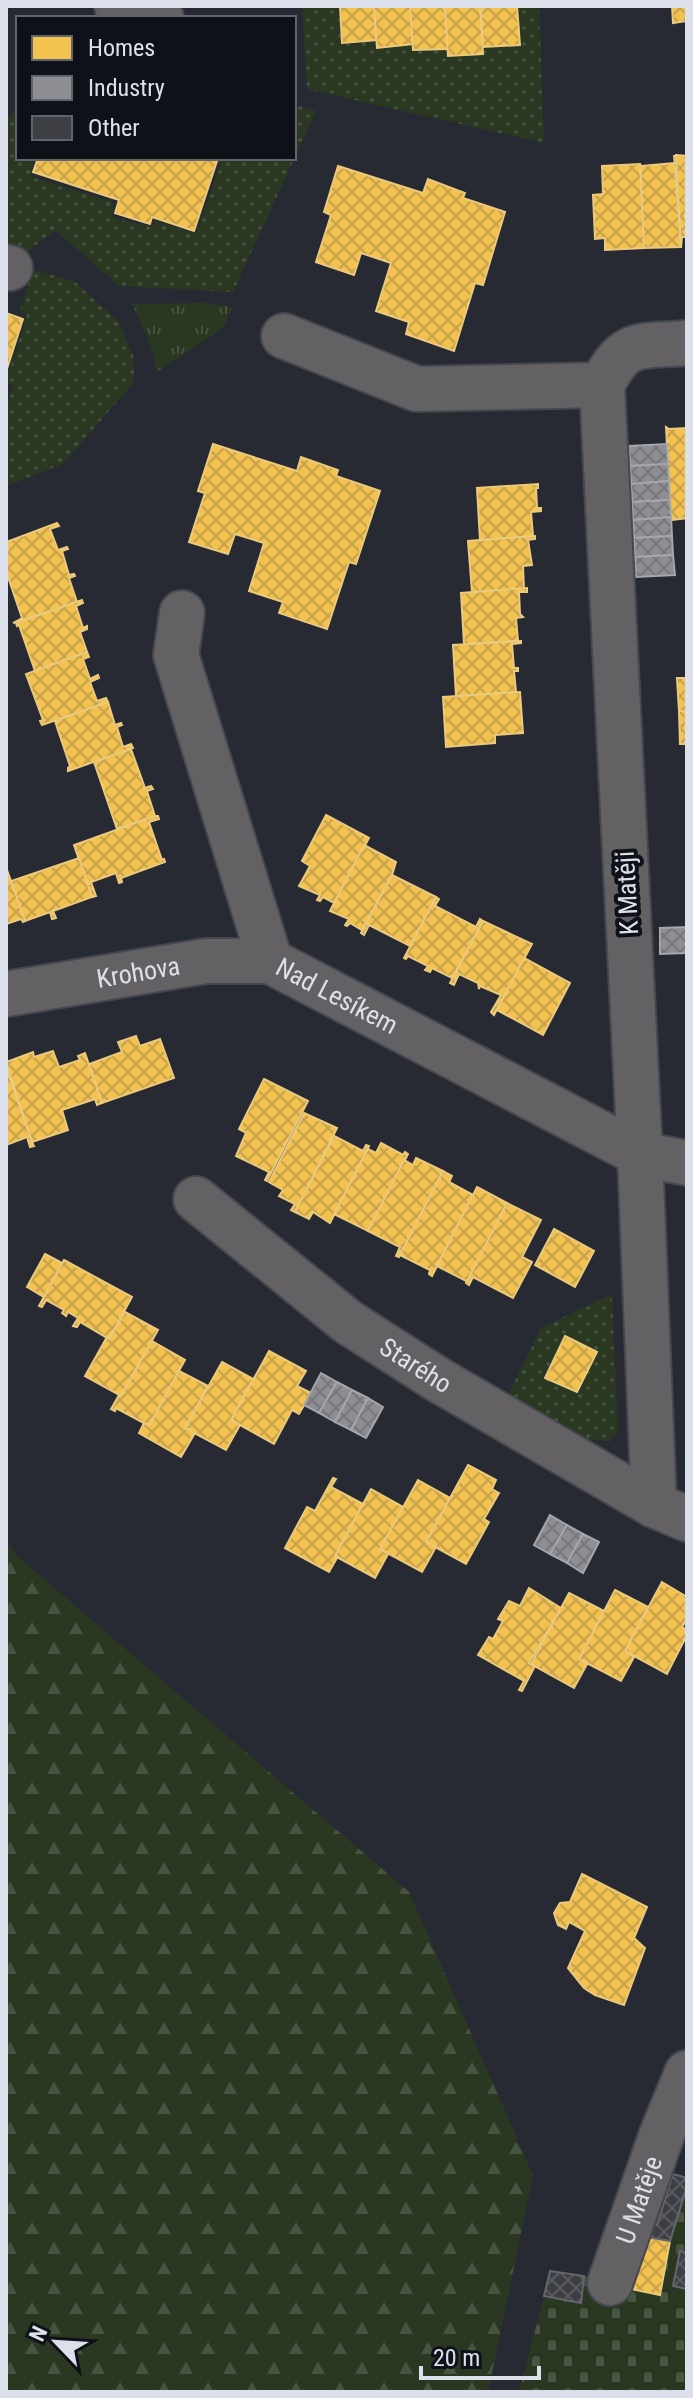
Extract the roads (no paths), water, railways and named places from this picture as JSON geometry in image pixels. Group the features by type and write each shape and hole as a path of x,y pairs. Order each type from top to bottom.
{"street":[{"path":"117,6 154,16"},
{"path":"284,336 417,389 602,385 613,363 631,348 687,343"},
{"name":"K Matěji","path":"602,385 640,1154 671,1512"},
{"name":"Nad Lesíkem","path":"182,613 176,655 270,961 640,1154 687,1163"},
{"name":"Krohova","path":"6,994 206,961 270,961"},
{"name":"Starého","path":"196,1199 348,1322 437,1379 671,1512"},
{"name":"U Matěje","path":"610,2283 657,2147 687,2073"}]}
